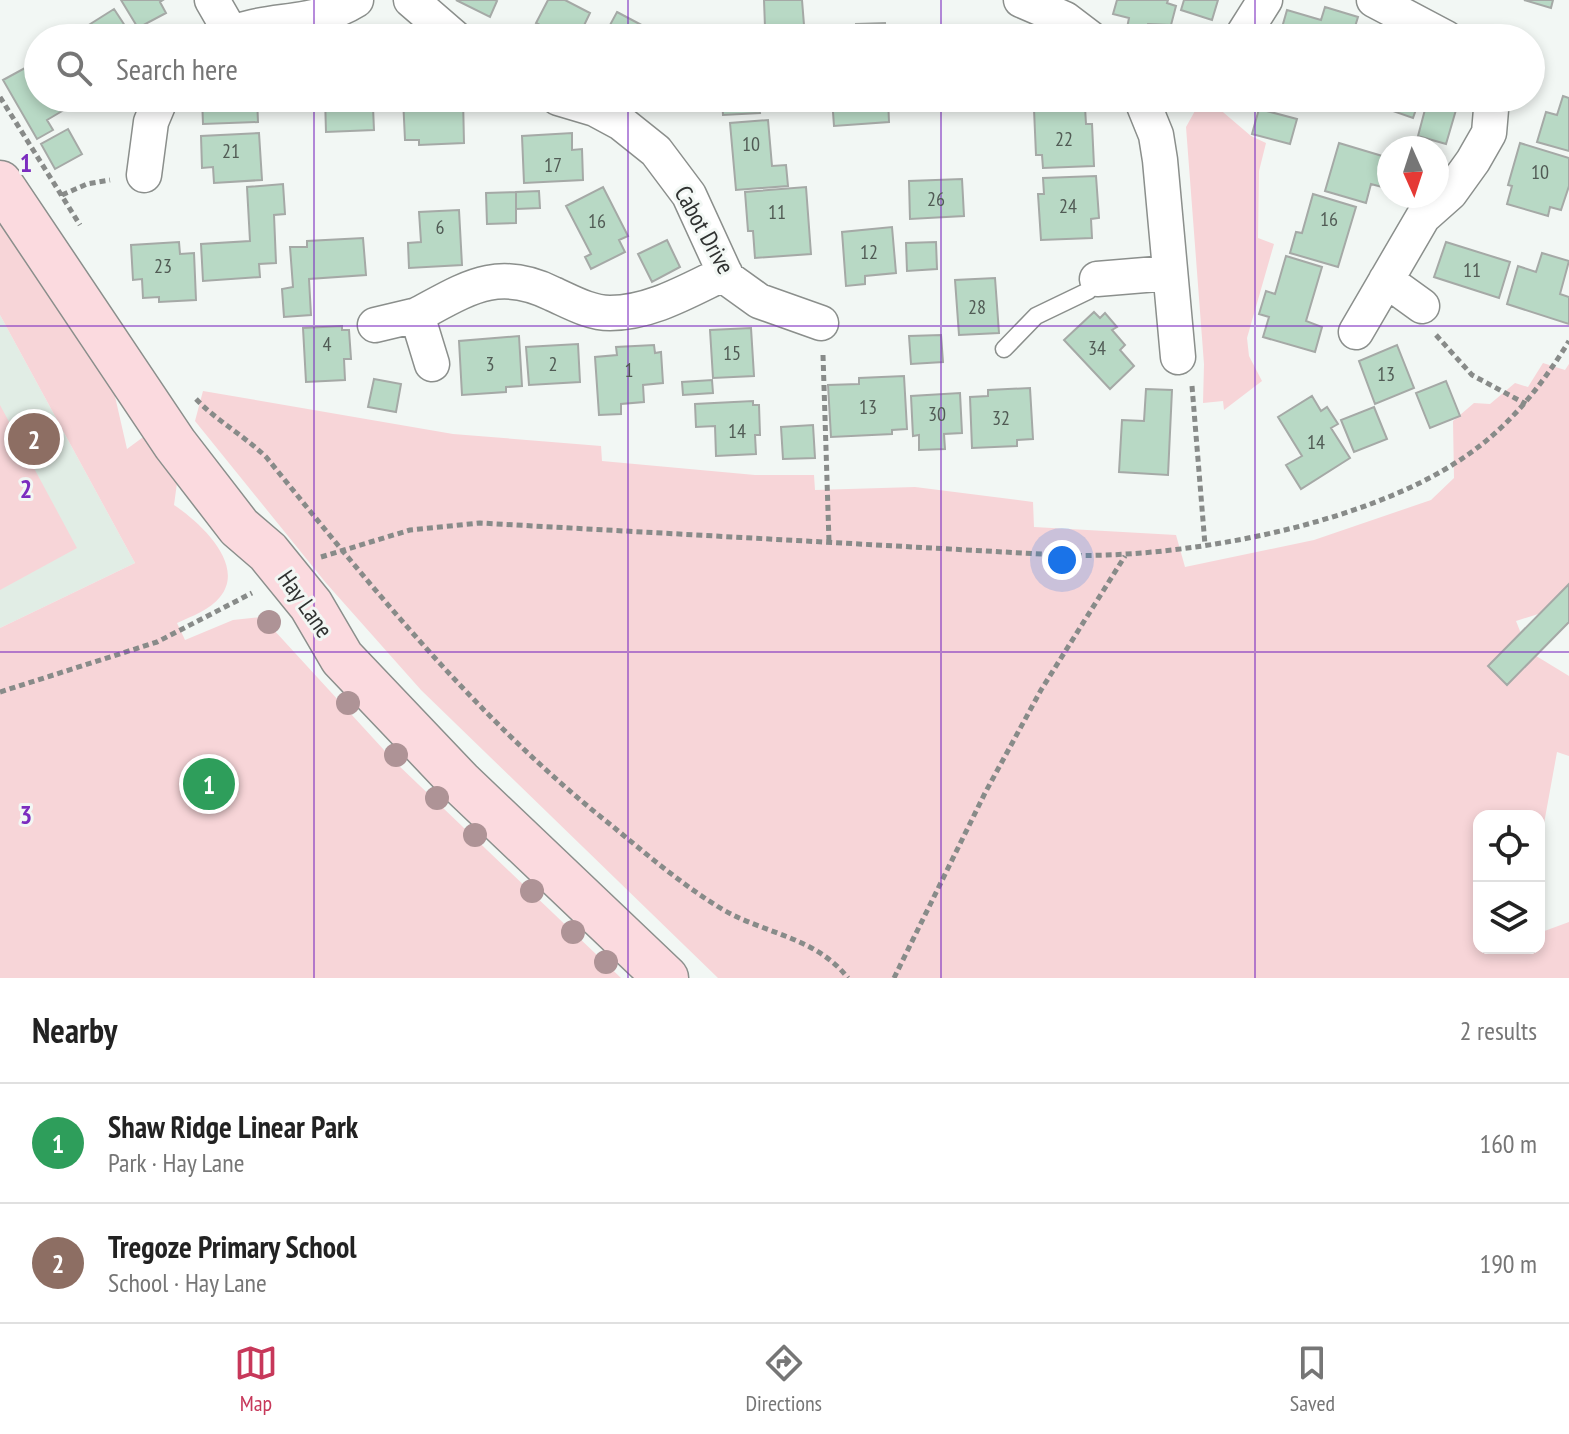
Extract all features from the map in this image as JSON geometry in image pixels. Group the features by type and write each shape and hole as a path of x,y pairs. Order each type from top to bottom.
{"street":[{"path":"212,0 221,24"},
{"path":"263,24 324,17 356,0"},
{"path":"411,0 439,24"},
{"path":"1021,0 1072,24"},
{"path":"1250,24 1265,0"},
{"path":"1374,0 1419,24"},
{"path":"144,175 155,112"},
{"name":"Cabot Drive","path":"601,112 621,123 656,151 689,195 725,273 759,301 821,323"},
{"path":"1155,112 1178,357"},
{"path":"1356,332 1423,217 1450,193 1473,161 1489,133 1491,112"},
{"name":"Hay Lane","path":"0,183 175,444 239,527 264,548 317,613 342,658 397,718 666,978"},
{"path":"375,325 417,315 479,283 522,281 583,308 609,314 665,302 725,273"},
{"path":"1097,279 1169,273"},
{"path":"1386,280 1422,306"},
{"path":"417,315 432,364"}],"lane":[{"path":"1004,349 1036,316 1088,291 1097,279"}],"path":[{"path":"0,97 84,232"},
{"path":"62,195 87,184 144,175"},
{"path":"1422,306 1422,324 1448,345 1472,375 1526,404"},
{"path":"821,323 829,542"},
{"path":"0,692 157,642 286,574 342,550 410,530 480,523 1058,555 1125,555 1205,545 1282,529 1404,490 1462,459 1526,404 1569,341"},
{"path":"1178,357 1190,357 1205,545"},
{"path":"185,387 216,419 259,450 379,598 485,710 609,824 715,905 818,950 848,978"},
{"path":"894,978 985,793 1041,690 1125,555"}],"shaded area":[{"path":"1194,112 1223,112 1251,136 1266,143 1259,171 1258,238 1274,244 1247,338 1249,356 1262,381 1224,410 1223,401 1203,403 1204,364 1186,127"},
{"path":"0,213 107,369 104,380 114,392 127,449 146,435 177,483 174,505 206,532 224,558 228,571 227,584 220,597 206,609 177,623 185,640 233,620 262,617 395,762 621,978 0,978 0,628 135,563 0,315"},
{"path":"0,315 135,563 0,628"},
{"path":"1543,363 1565,370 1569,364 1569,611 1551,610 1516,621 1528,651 1569,676 1569,756 1557,752 1545,818 1545,810 1473,810 1473,954 1545,954 1545,931 1569,922 1569,978 718,978 421,690 326,583 195,421 203,391 453,434 601,446 602,461 755,475 814,475 815,490 915,487 1033,502 1034,527 1176,535 1185,567 1314,540 1431,500 1454,478 1453,421 1474,403 1490,404 1515,383 1528,387"},
{"path":"0,405 77,548 0,590"}],"building":[{"path":"121,0 163,0 160,2 166,13 145,24 136,24"},
{"path":"456,0 495,0 497,1 490,17"},
{"path":"548,0 565,0 590,13 585,24 536,23"},
{"path":"764,0 802,0 804,24 765,24"},
{"path":"1117,0 1168,0 1167,3 1176,6 1171,24 1128,24 1129,18 1113,14"},
{"path":"1184,0 1218,0 1212,20 1181,10"},
{"path":"1524,0 1553,0 1551,8"},
{"path":"1325,7 1358,17 1356,24 1283,24 1287,10 1321,20"},
{"path":"114,9 124,24 90,24"},
{"path":"617,12 640,24 611,24"},
{"path":"24,68 24,112 60,112 47,120 53,130 37,139 3,80"},
{"path":"1563,96 1569,98 1569,151 1537,142 1546,112 1557,115"},
{"path":"203,112 258,112 258,122 203,124"},
{"path":"325,112 373,112 374,130 326,132"},
{"path":"404,112 463,112 464,143 419,145 419,140 405,140"},
{"path":"723,112 760,113 723,115"},
{"path":"833,112 889,112 889,122 834,126"},
{"path":"1034,112 1085,112 1086,124 1092,124 1094,166 1043,168 1042,155 1036,155"},
{"path":"1258,112 1297,119 1290,144 1252,134"},
{"path":"1396,112 1415,112 1413,118"},
{"path":"1424,112 1455,112 1448,136 1418,136"},
{"path":"768,120 772,166 786,165 788,186 736,190 730,123"},
{"path":"68,129 82,154 55,169 41,144"},
{"path":"259,133 262,180 214,183 213,167 202,168 201,136"},
{"path":"572,133 572,150 582,149 583,180 524,183 522,136"},
{"path":"1339,143 1377,154 1377,186 1371,184 1366,203 1325,191"},
{"path":"1520,143 1569,158 1569,186 1561,210 1550,207 1548,216 1507,204 1512,186 1508,185"},
{"path":"1096,176 1099,218 1091,219 1092,238 1041,240 1038,194 1044,194 1043,178"},
{"path":"962,179 964,216 910,219 909,181"},
{"path":"283,184 285,214 274,215 276,263 259,264 260,277 203,281 201,244 250,241 247,187"},
{"path":"603,187 628,236 619,240 625,252 591,269 585,257 591,254 566,206"},
{"path":"806,187 811,254 755,258 753,231 748,231 745,192"},
{"path":"539,191 540,208 516,209 516,192"},
{"path":"516,192 516,223 487,224 486,193"},
{"path":"1313,194 1356,207 1338,267 1290,253 1296,232 1302,233"},
{"path":"459,210 462,265 409,268 408,243 421,242 419,212"},
{"path":"892,227 896,273 865,276 865,284 846,286 842,232"},
{"path":"363,238 366,275 309,279 311,315 284,317 282,289 293,287 290,247 307,247 307,241"},
{"path":"667,240 680,267 652,282 638,254"},
{"path":"179,242 180,254 194,253 196,300 159,302 159,297 143,298 142,279 133,280 131,245"},
{"path":"936,242 937,269 907,271 906,243"},
{"path":"1446,242 1510,262 1499,298 1434,277"},
{"path":"1542,253 1569,261 1560,294 1569,297 1569,324 1507,304 1518,266 1536,272"},
{"path":"1286,256 1322,267 1306,321 1322,327 1315,352 1263,337 1269,317 1259,314 1266,291 1275,294"},
{"path":"995,278 999,333 959,335 955,280"},
{"path":"1094,312 1100,318 1105,313 1117,327 1112,330 1125,345 1120,350 1134,366 1110,389 1064,340"},
{"path":"342,326 342,330 349,330 351,359 344,359 345,380 306,382 303,328"},
{"path":"751,328 754,376 713,378 710,330"},
{"path":"941,335 943,362 911,364 909,336"},
{"path":"519,336 522,386 506,387 506,392 462,395 459,341"},
{"path":"578,344 580,382 529,385 526,347"},
{"path":"654,345 655,353 661,352 663,383 643,385 644,402 621,404 621,414 599,415 595,357 617,355 616,347"},
{"path":"1397,345 1414,388 1375,404 1359,361"},
{"path":"904,376 907,429 892,430 892,434 831,437 828,385 859,384 859,378"},
{"path":"374,379 401,384 396,412 368,407"},
{"path":"712,380 713,393 683,395 682,382"},
{"path":"1446,381 1460,416 1430,428 1416,393"},
{"path":"1030,388 1033,439 1017,440 1017,446 972,448 970,397 988,396 988,390"},
{"path":"1146,389 1172,390 1168,475 1119,472 1122,420 1144,421"},
{"path":"960,393 962,433 944,434 945,449 919,450 919,435 913,436 911,396"},
{"path":"1312,396 1321,411 1327,407 1338,424 1331,428 1350,458 1301,489 1286,465 1302,456 1278,417"},
{"path":"753,401 753,405 759,405 760,435 755,435 756,454 716,456 715,426 696,427 695,404"},
{"path":"1374,407 1387,439 1354,452 1341,420"},
{"path":"813,425 815,458 783,459 781,427"},
{"path":"1569,584 1569,622 1507,685 1488,666"}],"place":[{"name":"Tregoze Primary School","path":"34,439"},
{"name":"Shaw Ridge Linear Park","path":"209,784"}]}
